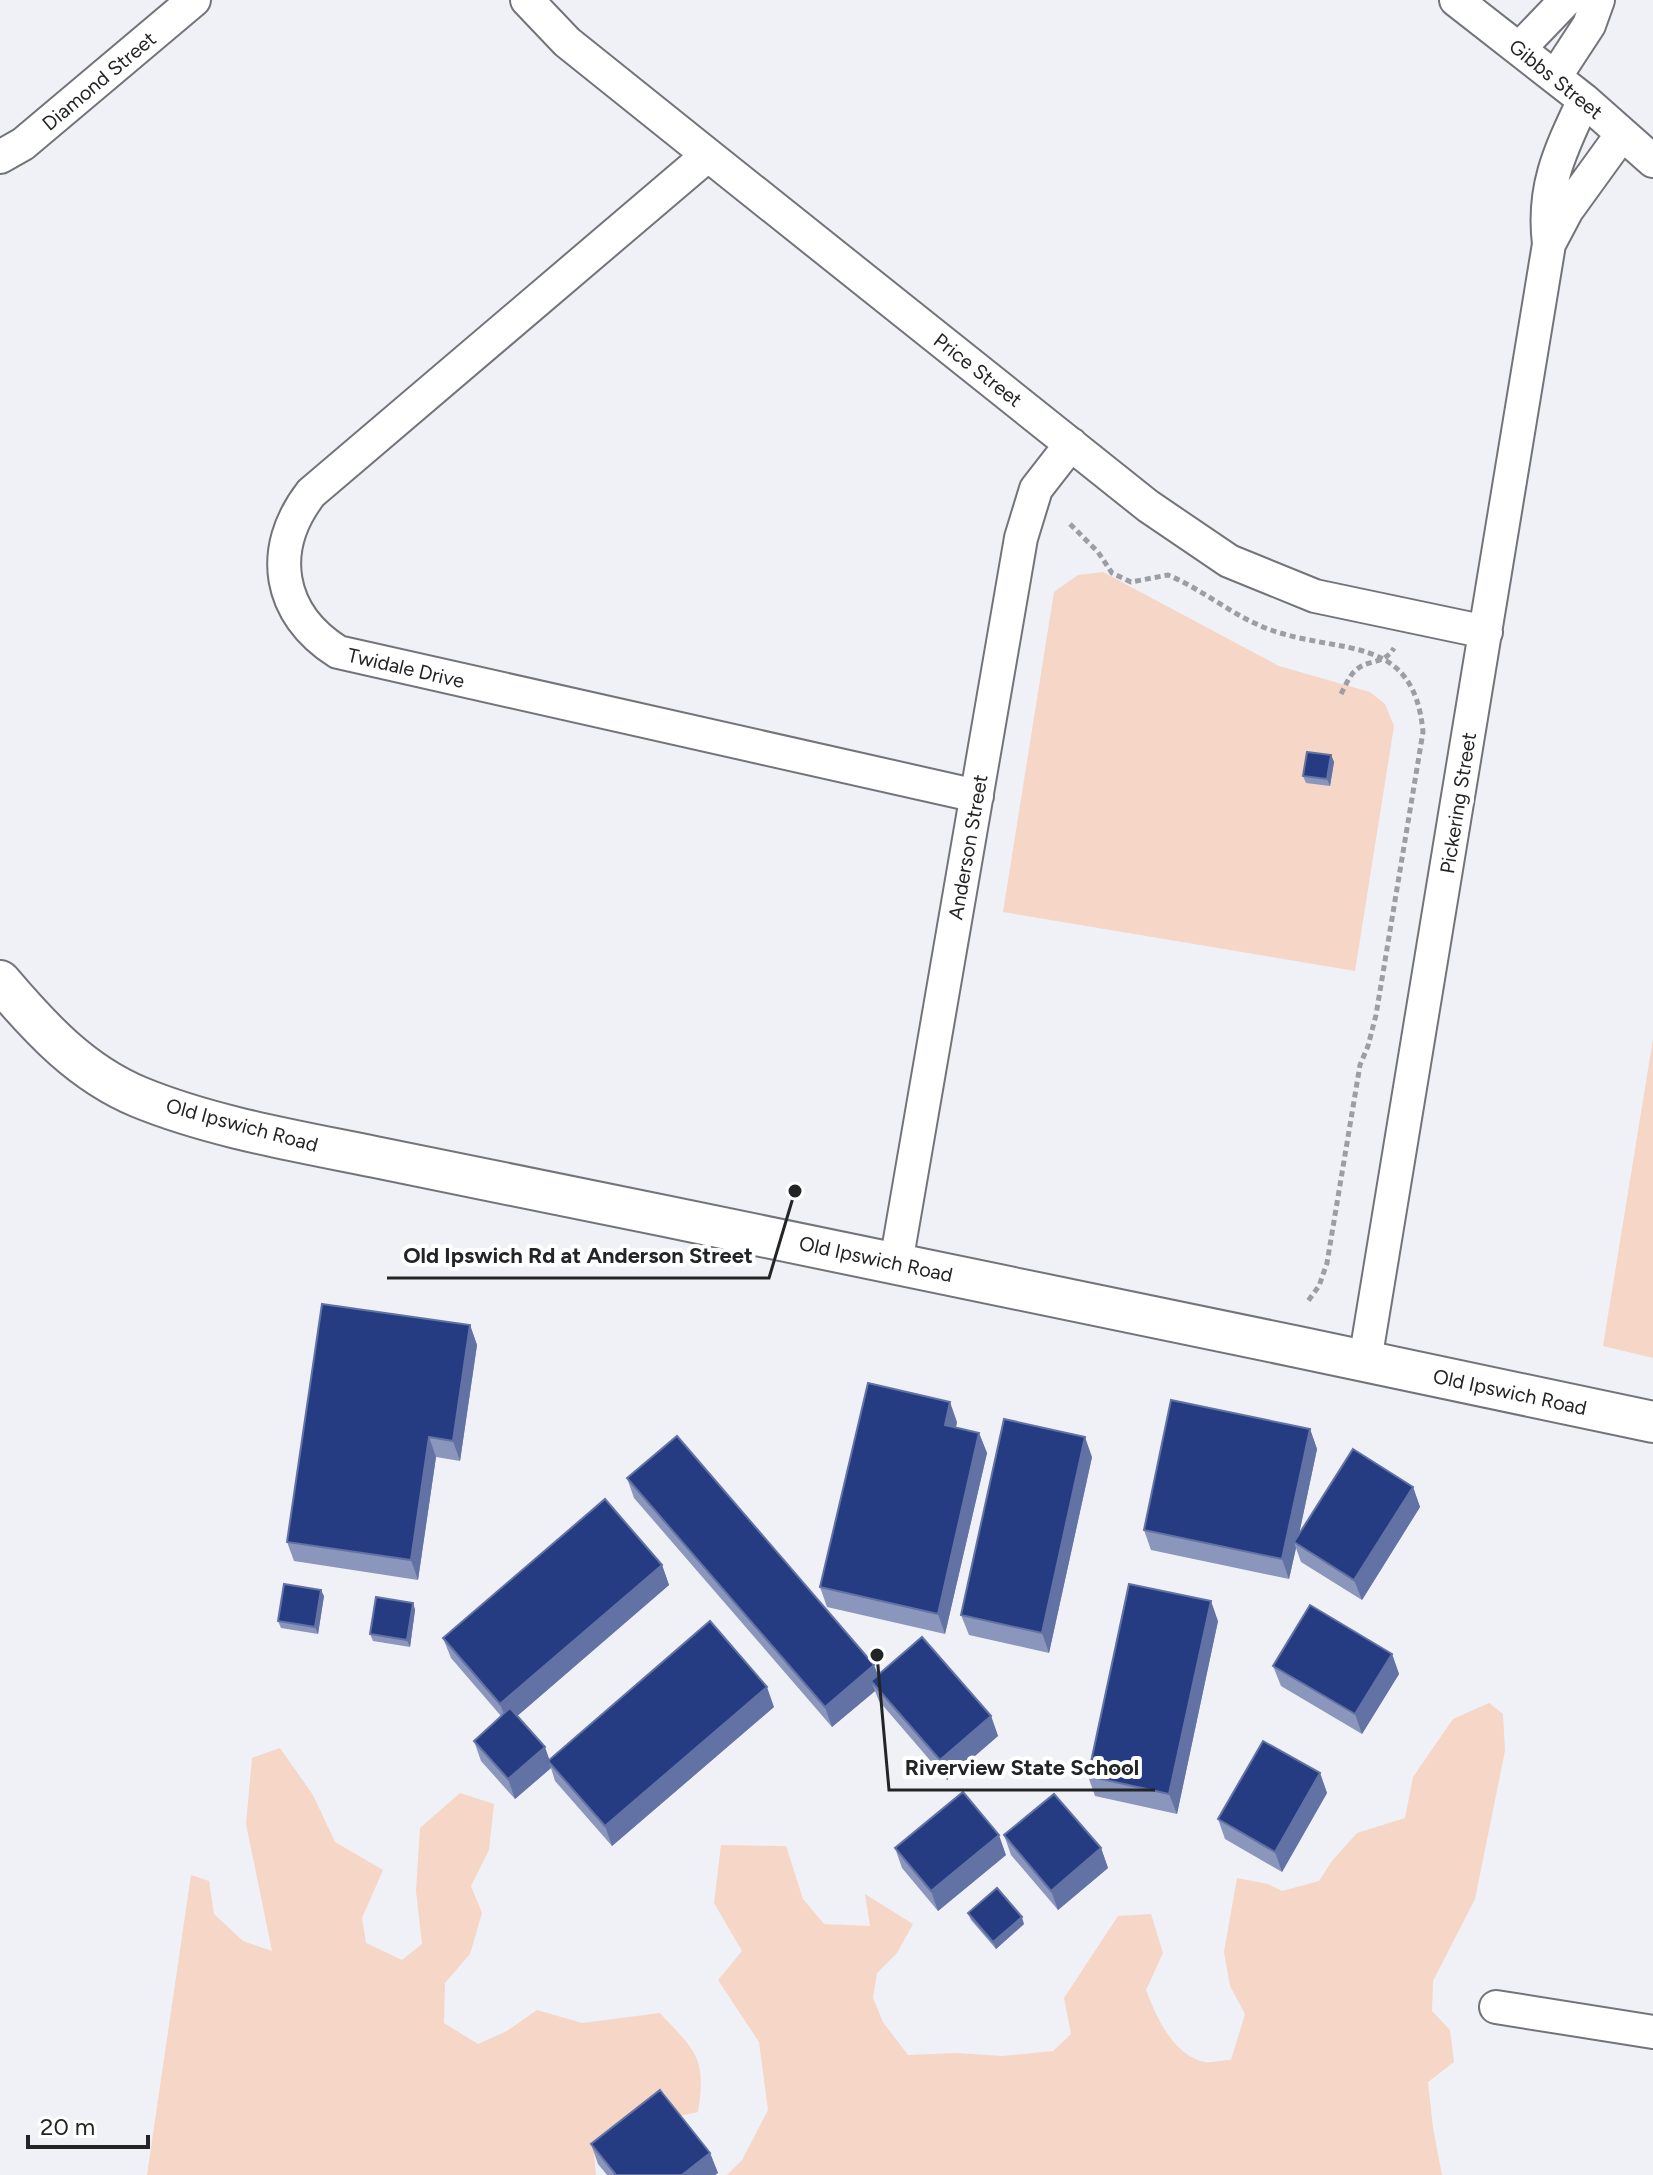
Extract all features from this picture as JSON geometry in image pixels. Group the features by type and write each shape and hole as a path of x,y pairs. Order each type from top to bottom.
{"street":[{"name":"Diamond Street","path":"0,157 23,144 194,0"},
{"name":"Price Street","path":"527,0 567,42 708,155 1148,506 1229,561 1315,596 1486,632"},
{"name":"Gibbs Street","path":"1456,0 1584,100 1653,161"},
{"path":"1519,49 1566,0"},
{"path":"1555,77 1589,25 1598,0"},
{"name":"Pickering Street","path":"1365,1361 1549,244 1546,212 1551,178 1584,100"},
{"name":"Pickering Street","path":"1549,244 1567,210 1622,134"},
{"name":"Twidale Drive","path":"708,155 311,493 299,509 284,551 285,574 292,604 305,626 338,652 977,796"},
{"name":"Anderson Street","path":"896,1263 1021,538 1036,489 1071,444"},
{"name":"Old Ipswich Road","path":"0,981 52,1038 80,1063 139,1097 178,1109 306,1143 1653,1422"},
{"path":"1496,2007 1653,2032"}],"path":[{"path":"1070,524 1098,552 1112,573 1131,582 1168,575 1272,630 1357,648 1385,659 1411,683 1420,705 1423,732 1376,1015 1360,1065 1327,1263 1319,1286 1308,1301"},
{"path":"1341,694 1355,671 1385,659 1397,639"}],"shaded area":[{"path":"1103,572 1279,666 1370,692 1385,704 1394,726 1355,971 1003,912 1054,592 1078,575"},
{"path":"1653,1039 1653,1358 1603,1346"},
{"path":"1489,1703 1503,1714 1505,1751 1475,1899 1433,1981 1432,2011 1450,2030 1454,2062 1428,2082 1442,2175 727,2175 742,2160 768,2110 759,2042 718,1980 742,1951 714,1903 721,1845 786,1846 803,1899 824,1924 870,1926 865,1894 913,1924 897,1953 877,1973 873,1998 883,2022 908,2055 957,2053 1002,2056 1053,2051 1071,2034 1064,1998 1118,1916 1151,1914 1163,1953 1146,1990 1167,2034 1194,2058 1205,2062 1231,2060 1245,2014 1230,1986 1224,1952 1237,1878 1268,1884 1282,1891 1319,1881 1357,1833 1405,1818 1413,1777 1453,1719"},
{"path":"280,1748 313,1795 335,1842 383,1870 362,1918 366,1943 402,1960 422,1944 416,1891 420,1828 460,1793 494,1804 489,1850 471,1886 482,1913 470,1954 445,1983 444,2023 478,2044 507,2031 537,2010 582,2023 660,2013 696,2056 701,2079 698,2112 680,2116 664,2092 594,2154 596,2175 147,2175 191,1875 209,1881 214,1914 243,1941 272,1951 246,1824 252,1758"}],"building":[{"path":"1307,752 1331,755 1327,779 1303,776"},
{"path":"322,1304 470,1325 453,1441 429,1437 411,1560 287,1542"},
{"path":"868,1383 950,1402 945,1425 979,1433 938,1614 820,1587"},
{"path":"1171,1400 1310,1429 1282,1559 1144,1530"},
{"path":"1004,1419 1085,1437 1042,1633 961,1615"},
{"path":"677,1436 874,1665 825,1707 627,1478"},
{"path":"1353,1449 1413,1487 1354,1580 1294,1542"},
{"path":"605,1499 662,1565 500,1704 443,1638"},
{"path":"284,1584 321,1590 315,1627 278,1621"},
{"path":"1129,1584 1211,1601 1169,1794 1088,1776"},
{"path":"376,1597 413,1603 407,1640 370,1634"},
{"path":"1310,1605 1392,1654 1355,1714 1273,1666"},
{"path":"710,1621 767,1687 605,1826 548,1761"},
{"path":"922,1637 991,1716 940,1760 871,1681"},
{"path":"510,1708 545,1747 508,1779 474,1741"},
{"path":"1263,1741 1320,1773 1275,1852 1218,1819"},
{"path":"963,1792 999,1835 931,1891 895,1848"},
{"path":"1054,1794 1101,1848 1051,1891 1004,1835"},
{"path":"997,1888 1022,1917 993,1942 968,1913"},
{"path":"660,2090 710,2153 682,2175 616,2175 591,2144"}],"place":[{"name":"Old Ipswich Rd at Anderson Street","path":"795,1191"},
{"name":"Riverview State School","path":"877,1655"}]}
